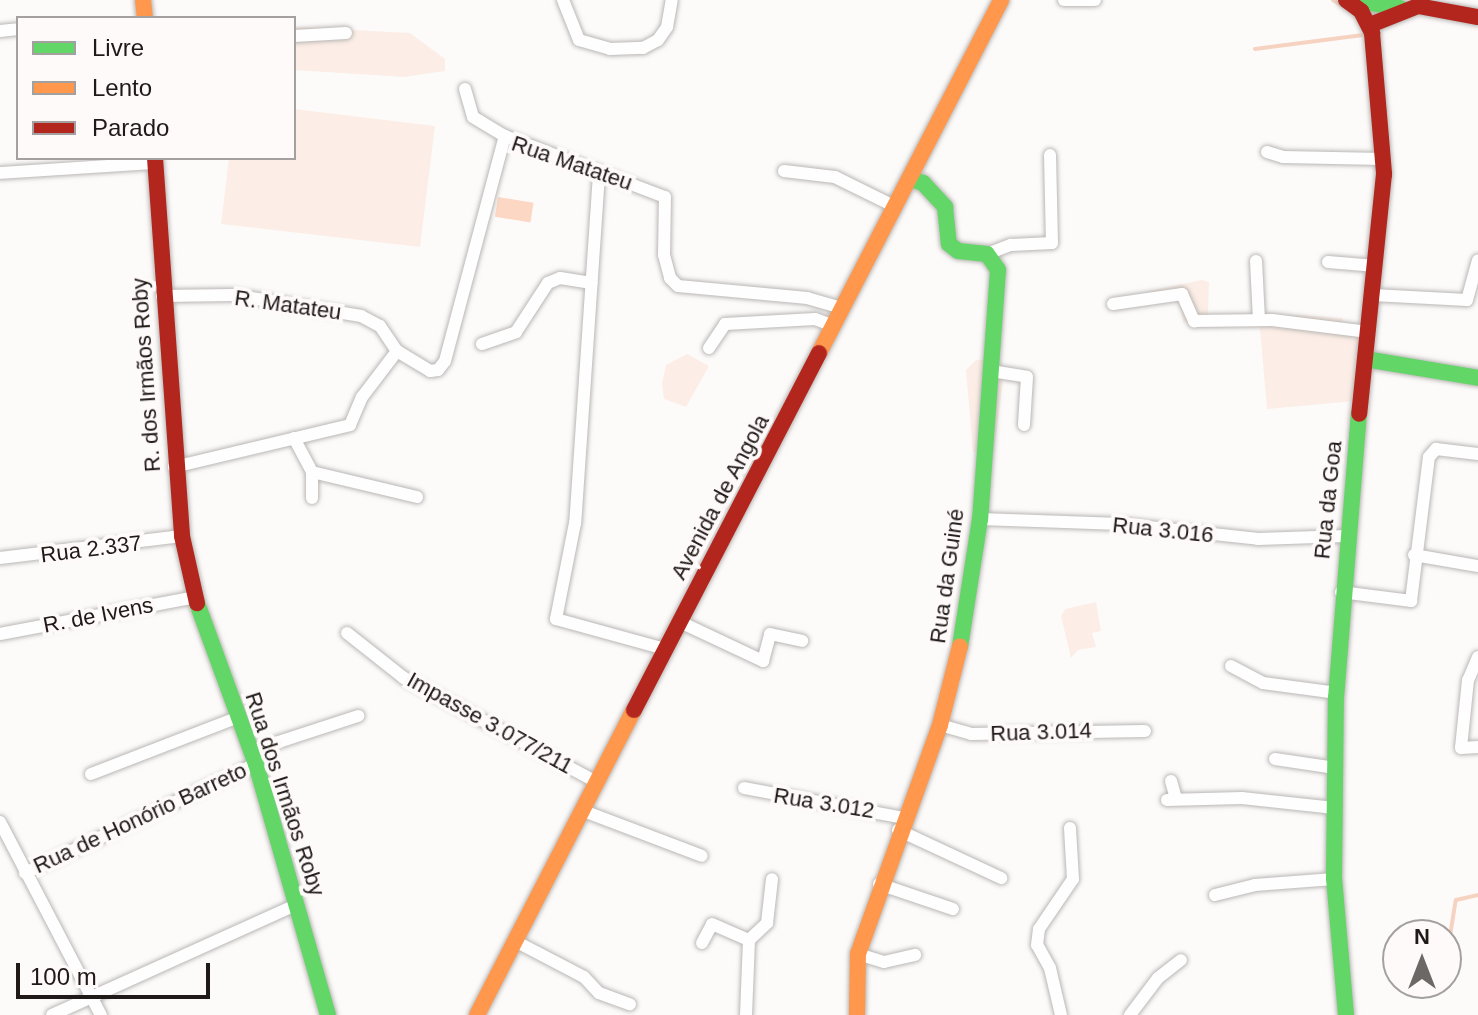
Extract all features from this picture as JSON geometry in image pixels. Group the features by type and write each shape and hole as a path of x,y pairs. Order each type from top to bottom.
{"street":[{"path":"563,0 579,40 610,49 643,48 658,40 667,27 672,0"},
{"name":"Avenida de Angola","path":"477,1015 1001,0"},
{"path":"1064,0 1095,0"},
{"path":"1346,0 1370,25 1414,5"},
{"path":"1355,0 1449,5 1478,17"},
{"name":"Rua da Goa","path":"1346,1015 1334,879 1334,808 1341,592 1376,266 1383,159 1377,57 1370,25"},
{"path":"296,36 346,33"},
{"path":"465,89 473,117 505,136"},
{"name":"Rua Matateu","path":"397,351 430,371 445,361 505,136 665,197 664,255 670,278 678,286 807,298 843,308"},
{"path":"1267,152 1283,157 1383,159"},
{"path":"911,179 923,183 945,207 949,244 958,251 987,254 1011,245 1052,243 1050,155"},
{"path":"0,173 155,160"},
{"name":"R. dos Irmãos Roby","path":"155,160 174,467 182,536 194,592"},
{"path":"784,171 835,177 896,207"},
{"path":"599,174 575,523 556,619 665,649"},
{"name":"Rua da Guiné","path":"857,1015 858,954 879,884 940,725 962,638 980,519 1000,294 998,270 987,254"},
{"path":"1373,295 1467,300 1478,260"},
{"path":"1256,261 1259,320"},
{"path":"1328,262 1376,266"},
{"path":"482,344 516,332 548,283 560,278 592,283"},
{"path":"1113,304 1182,294 1194,321 1259,320 1368,332"},
{"name":"R. Matateu","path":"162,296 233,295 361,316 380,326 397,351"},
{"path":"709,348 725,324 815,319 834,326"},
{"path":"174,467 254,452 294,438 350,425 362,397 397,351"},
{"path":"1365,359 1478,378"},
{"path":"991,371 1027,377 1024,425"},
{"path":"294,438 312,472 312,498"},
{"path":"1341,592 1411,601 1426,466 1433,451 1478,454"},
{"path":"312,472 417,497"},
{"name":"Rua 3.016","path":"980,519 1121,524 1258,539 1346,536"},
{"name":"Rua 2.337","path":"0,558 182,536"},
{"path":"1414,555 1478,566"},
{"name":"R. de Ivens","path":"0,634 194,592"},
{"name":"Rua dos Irmãos Roby","path":"194,592 254,757 328,1015"},
{"path":"680,622 763,661 770,634 802,641"},
{"name":"Impasse 3.077/211","path":"347,633 404,678 596,782"},
{"path":"1478,657 1468,680 1461,748 1478,747"},
{"path":"1231,666 1263,683 1337,693"},
{"name":"Rua de Honório Barreto","path":"25,873 254,757 358,716"},
{"path":"91,774 239,717"},
{"name":"Rua 3.014","path":"940,725 971,734 1145,731"},
{"path":"1275,759 1335,768"},
{"path":"1171,781 1171,799 1242,798 1334,808"},
{"name":"Rua 3.012","path":"744,788 901,824 1001,878"},
{"path":"581,810 702,856"},
{"path":"0,822 89,999 101,1015"},
{"path":"1061,1015 1050,968 1037,945 1039,929 1073,879 1070,828"},
{"path":"746,1015 749,940 767,923 772,879"},
{"path":"1215,895 1255,885 1334,879"},
{"path":"879,884 953,909"},
{"path":"52,1015 298,904"},
{"path":"702,943 712,924 749,940"},
{"path":"515,941 584,977 599,993 630,1004"},
{"path":"858,954 884,962 915,955"},
{"path":"1130,1015 1158,978 1181,960"}],"shaded area":[{"path":"296,27 410,33 445,59 445,71 404,77 296,70"},
{"path":"296,109 435,126 420,247 221,224 229,160 296,160"},
{"path":"498,197 534,203 530,222 495,217"},
{"path":"1202,280 1209,282 1208,315 1183,323 1180,300 1149,300 1149,291"},
{"path":"1300,315 1343,318 1343,323 1361,328 1355,401 1267,409 1259,318"},
{"path":"687,354 709,366 686,407 664,399 662,384 666,365"},
{"path":"976,360 996,360 1004,374 994,451 973,452 966,370"},
{"path":"1096,602 1101,631 1092,633 1096,647 1078,650 1071,658 1061,616 1065,609"}],"waterway":[{"path":"1333,0 1343,6"},
{"path":"1255,49 1363,35"},
{"path":"1453,919 1456,900 1478,895"}],"traffic: fast":[{"path":"1355,0 1400,8"},
{"path":"911,179 923,183 945,207 949,244 958,251 987,254 998,270 980,519 960,646"},
{"path":"1365,359 1478,378"},
{"path":"1346,1015 1334,879 1336,698 1359,414"},
{"path":"197,603 256,764 328,1015"}],"traffic: slow":[{"path":"143,0 145,16"},
{"path":"819,353 1001,0"},
{"path":"857,1015 858,954 940,725 960,646"},
{"path":"477,1015 634,710"}],"traffic: jam":[{"path":"1346,0 1361,11 1372,33 1384,174 1359,414"},
{"path":"1370,25 1418,6 1478,17"},
{"path":"155,160 182,536 197,603"},
{"path":"634,710 819,353"}]}
